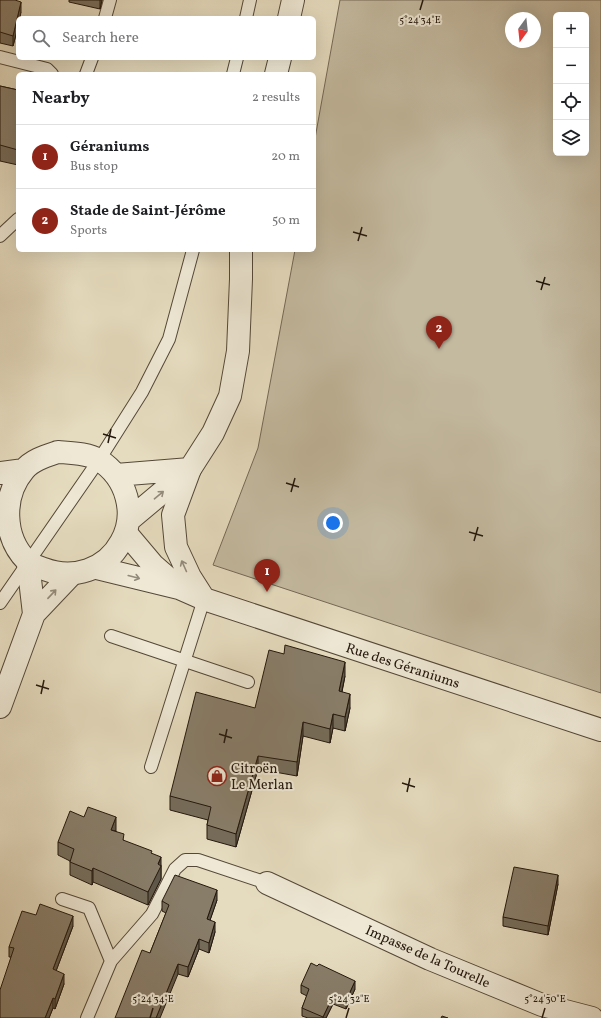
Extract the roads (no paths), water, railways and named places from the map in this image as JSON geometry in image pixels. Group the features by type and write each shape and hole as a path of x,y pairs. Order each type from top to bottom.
{"street":[{"path":"289,16 293,0"},
{"path":"276,72 280,60"},
{"path":"204,599 190,578 176,547 173,514 190,469 213,433 230,396 238,351 241,252"},
{"path":"128,527 127,496 116,475 99,460 79,454 58,452 40,458 24,470 14,488 7,508 6,533 28,562 49,571 71,575 97,568 115,553 128,527 190,469"},
{"path":"116,475 190,469"},
{"path":"0,473 24,470"},
{"name":"Rue des Géraniums","path":"128,527 153,565 178,588"},
{"path":"28,562 34,614"},
{"name":"Rue des Géraniums","path":"97,568 178,588 204,599 601,730"},
{"path":"0,707 34,614 71,575"},
{"name":"Impasse de la Tourelle","path":"267,883 540,1011 592,1018"}],"lane":[{"path":"106,16 110,0"},
{"path":"246,16 250,0"},
{"path":"0,57 47,69 50,72"},
{"path":"87,72 91,60"},
{"path":"233,72 236,60"},
{"path":"0,236 16,222"},
{"path":"0,603 99,460 142,392 169,339 192,252"},
{"path":"151,767 204,599"},
{"path":"111,636 248,682"},
{"path":"87,1018 111,961 152,914 175,869 185,860 198,860 267,883"},
{"path":"62,899 89,908 111,961"}],"place":[{"name":"Stade de Saint-Jérôme","path":"439,349"},
{"name":"Géraniums","path":"267,592"},
{"name":"Citroën Le Merlan","path":"217,776"}]}
